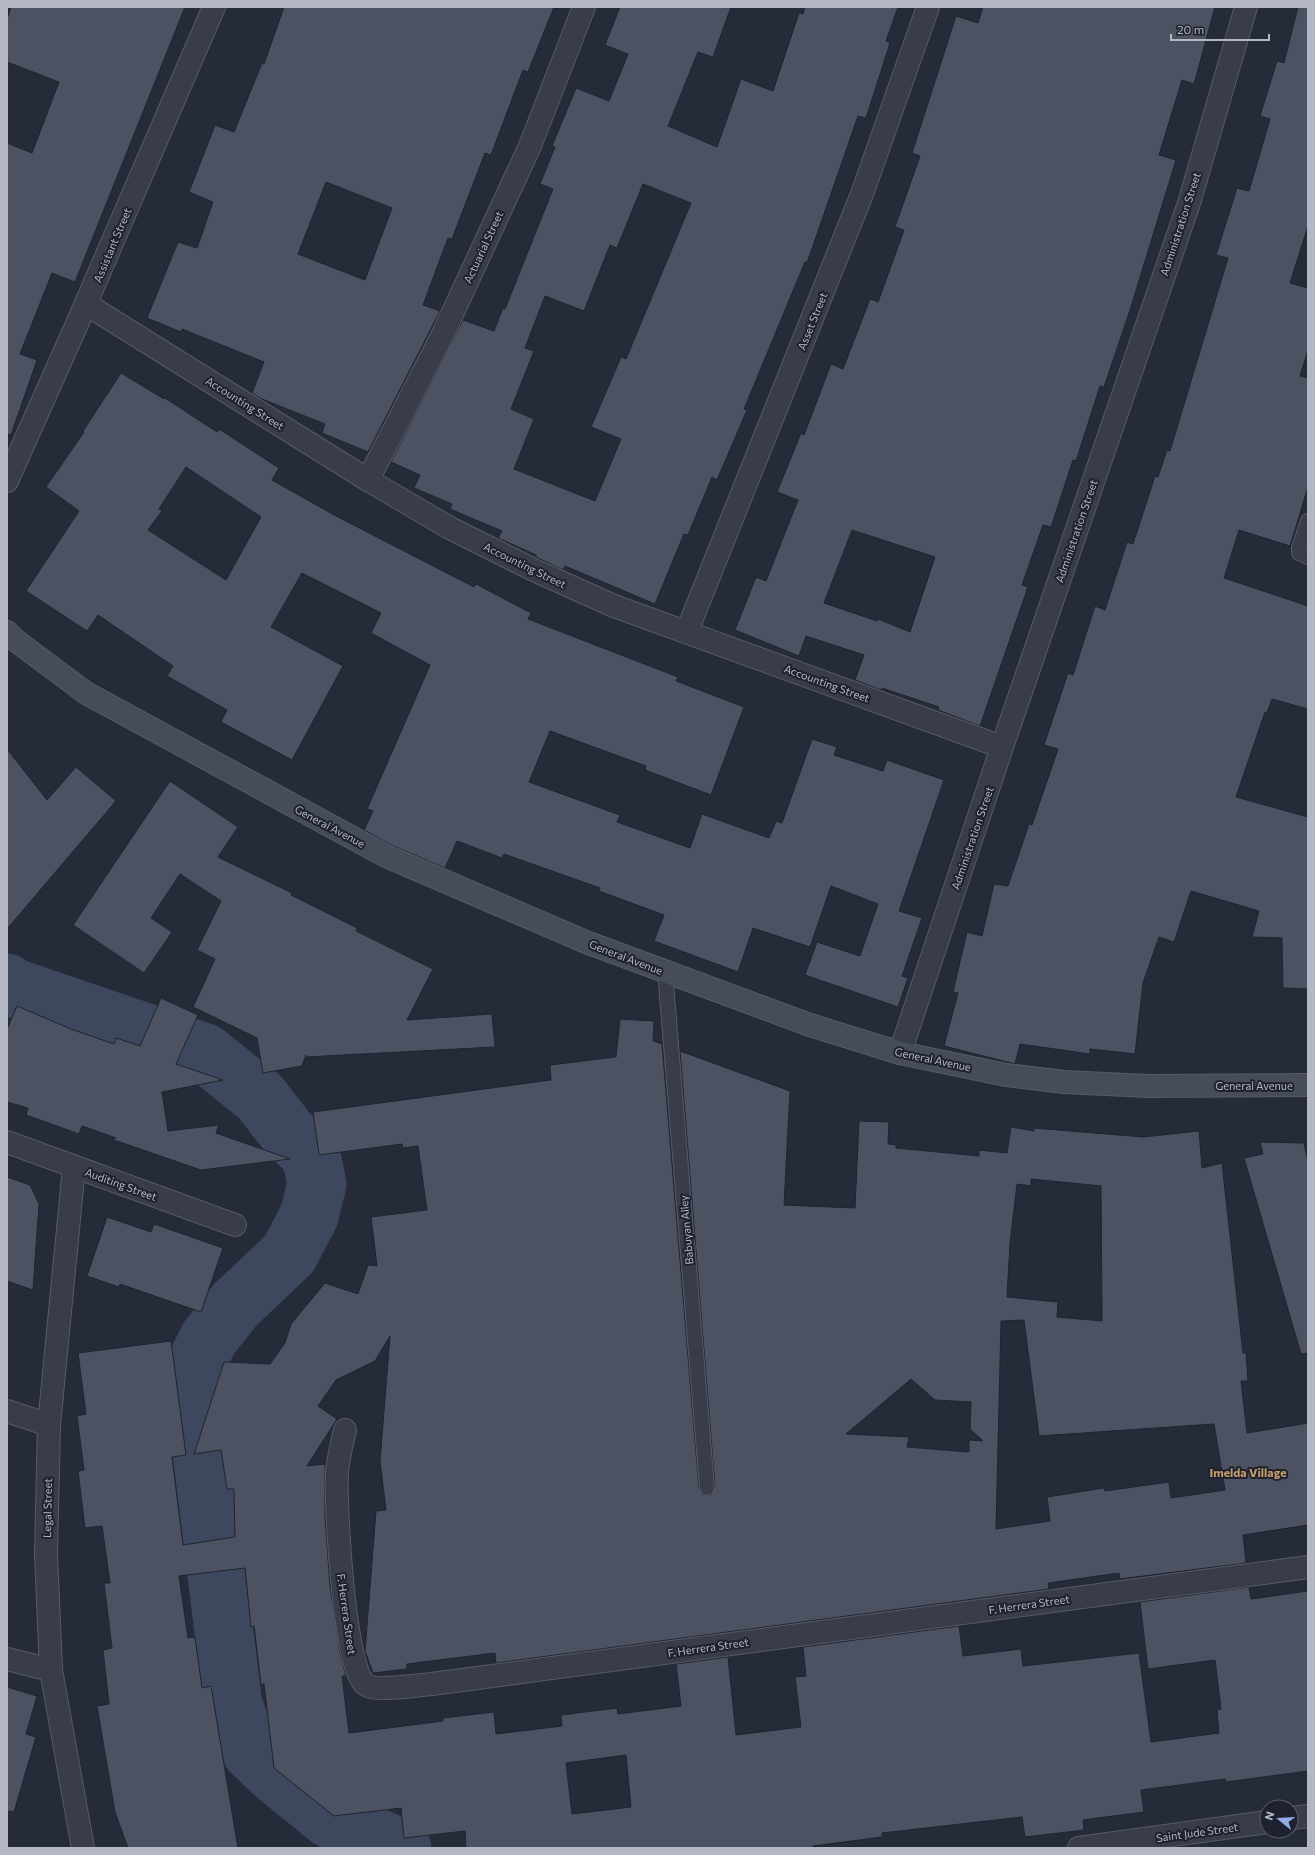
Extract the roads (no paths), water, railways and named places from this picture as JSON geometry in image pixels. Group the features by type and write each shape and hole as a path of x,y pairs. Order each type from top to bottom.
{"street":[{"name":"Assistant Street","path":"7,481 86,304 214,7"},
{"name":"Actuarial Street","path":"368,480 442,338 530,146 584,7"},
{"name":"Asset Street","path":"687,631 862,194 928,7"},
{"name":"Administration Street","path":"900,1053 1002,747 1189,203 1246,7"},
{"name":"Accounting Street","path":"86,304 368,480 448,527 536,571 614,606 687,631 1002,747"},
{"name":"General Avenue","path":"10,639 86,693 386,856 586,942 810,1025 900,1053 1006,1075 1064,1082 1148,1086 1308,1085"},
{"name":"Auditing Street","path":"7,1142 235,1225"},
{"name":"Legal Street","path":"74,1167 49,1425 46,1554 51,1670 82,1848"},
{"path":"7,1411 49,1425"},
{"name":"F. Herrera Street","path":"344,1430 337,1471 338,1538 350,1643 358,1676 366,1685 380,1688 440,1683 1308,1567"},
{"path":"7,1659 51,1670"},
{"name":"Saint Jude Street","path":"1079,1848 1259,1823"}],"lane":[{"path":"1308,520 1299,548 1299,553 1308,557"},
{"name":"Babuyan Alley","path":"665,971 707,1488"}],"waterway":[{"path":"7,983 14,988 205,1053 260,1097 288,1133 311,1155 317,1184 309,1216 289,1254 235,1305 209,1338 192,1372 233,1705 250,1750 276,1775 330,1819 402,1848"}],"district":[{"name":"Imelda Village","path":"1248,1472"}]}
